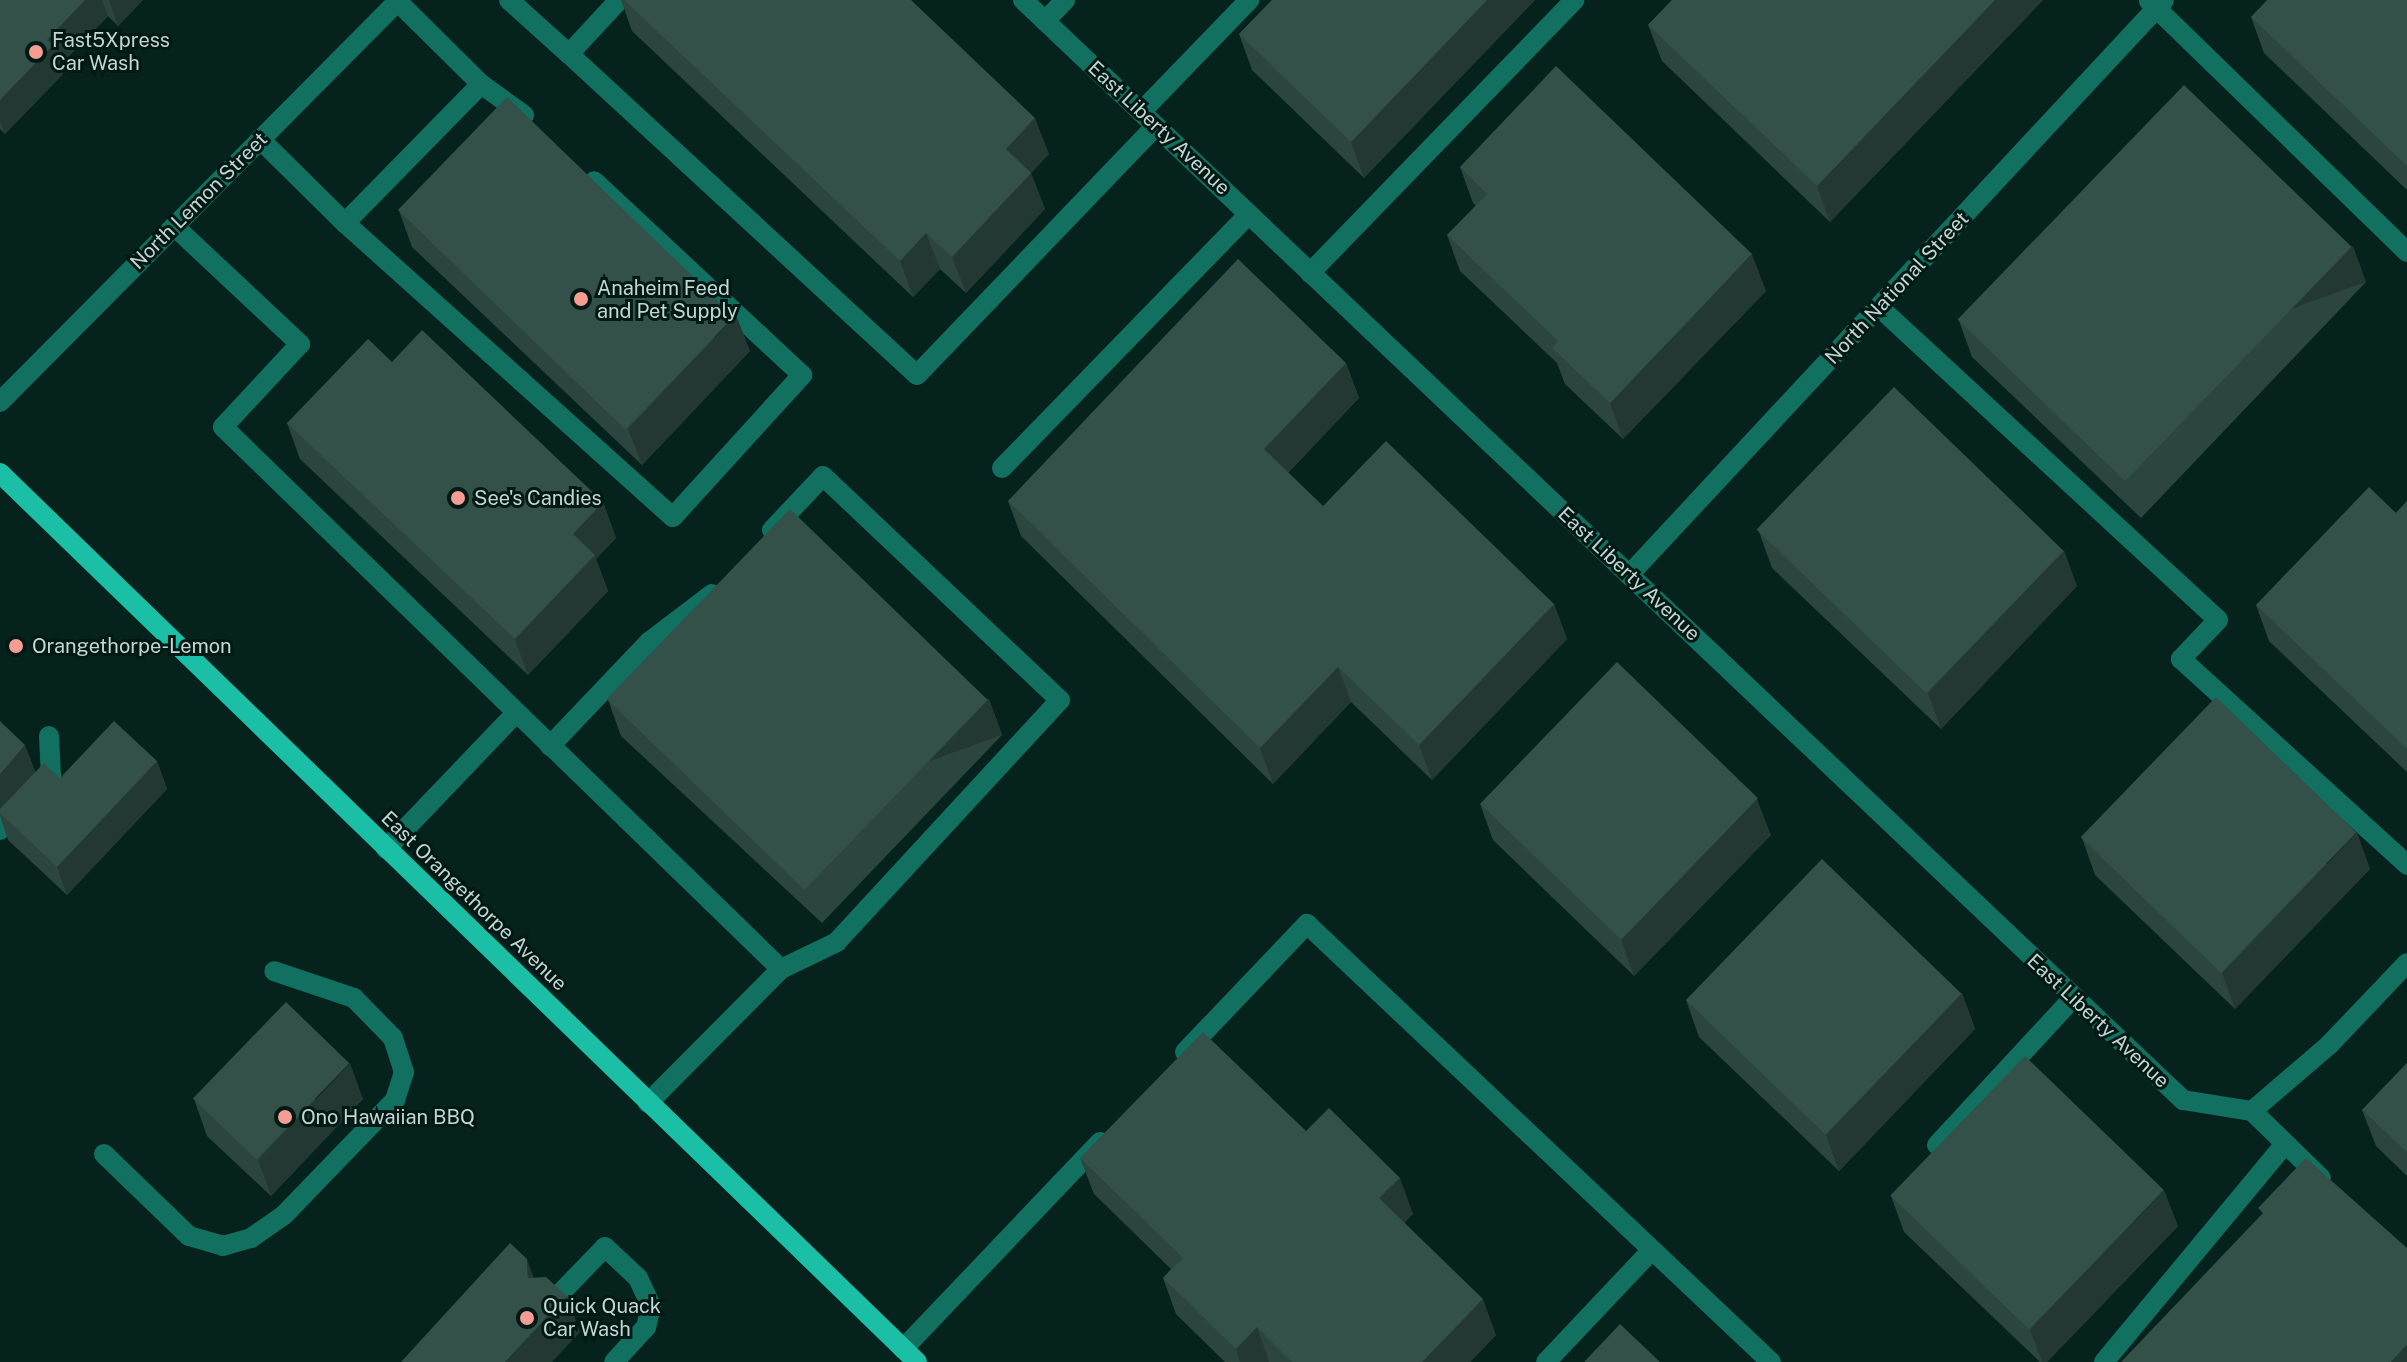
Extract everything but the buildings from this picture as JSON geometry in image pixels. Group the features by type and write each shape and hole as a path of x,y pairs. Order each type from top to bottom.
{"main road":[{"name":"East Orangethorpe Avenue","path":"0,473 910,1355"}],"street":[{"path":"509,0 917,375 1149,119 1249,0"},
{"path":"569,54 619,0"},
{"name":"East Liberty Avenue","path":"1023,0 2183,1100 2252,1111"},
{"path":"1045,21 1065,0"},
{"path":"1310,273 1575,0"},
{"path":"398,1 481,84 542,132"},
{"name":"North Lemon Street","path":"0,402 398,1"},
{"path":"2156,3 2407,252"},
{"name":"North National Street","path":"1629,575 2156,3"},
{"path":"345,223 481,84"},
{"path":"260,139 345,223 673,517 802,375 576,163"},
{"path":"1002,468 1249,214"},
{"path":"174,226 300,344 223,427 781,969"},
{"path":"1879,307 2218,620 2181,659 2407,865"},
{"path":"648,1103 781,969 837,942 1060,700 823,476 762,541"},
{"path":"550,746 649,642 700,606 731,574"},
{"path":"386,849 516,713"},
{"path":"0,830 51,776 49,736"},
{"path":"1172,1066 1307,924 1771,1362"},
{"path":"2340,1197 2252,1111 2329,1045 2407,963"},
{"path":"104,1154 189,1236 223,1246 251,1238 284,1215 395,1100 404,1072 393,1038 354,998 274,971"},
{"path":"1937,1145 2074,997"},
{"path":"910,1355 1118,1123"},
{"path":"2104,1362 2285,1144"},
{"path":"550,1304 605,1247 638,1278 651,1306 646,1327 614,1362"},
{"path":"1546,1362 1652,1250"}],"place":[{"name":"Fast5Xpress Car Wash","path":"36,52"},
{"name":"Anaheim Feed and Pet Supply","path":"581,299"},
{"name":"See's Candies","path":"458,498"},
{"name":"Orangethorpe-Lemon","path":"16,646"},
{"name":"Ono Hawaiian BBQ","path":"285,1117"},
{"name":"Quick Quack Car Wash","path":"527,1318"}]}
